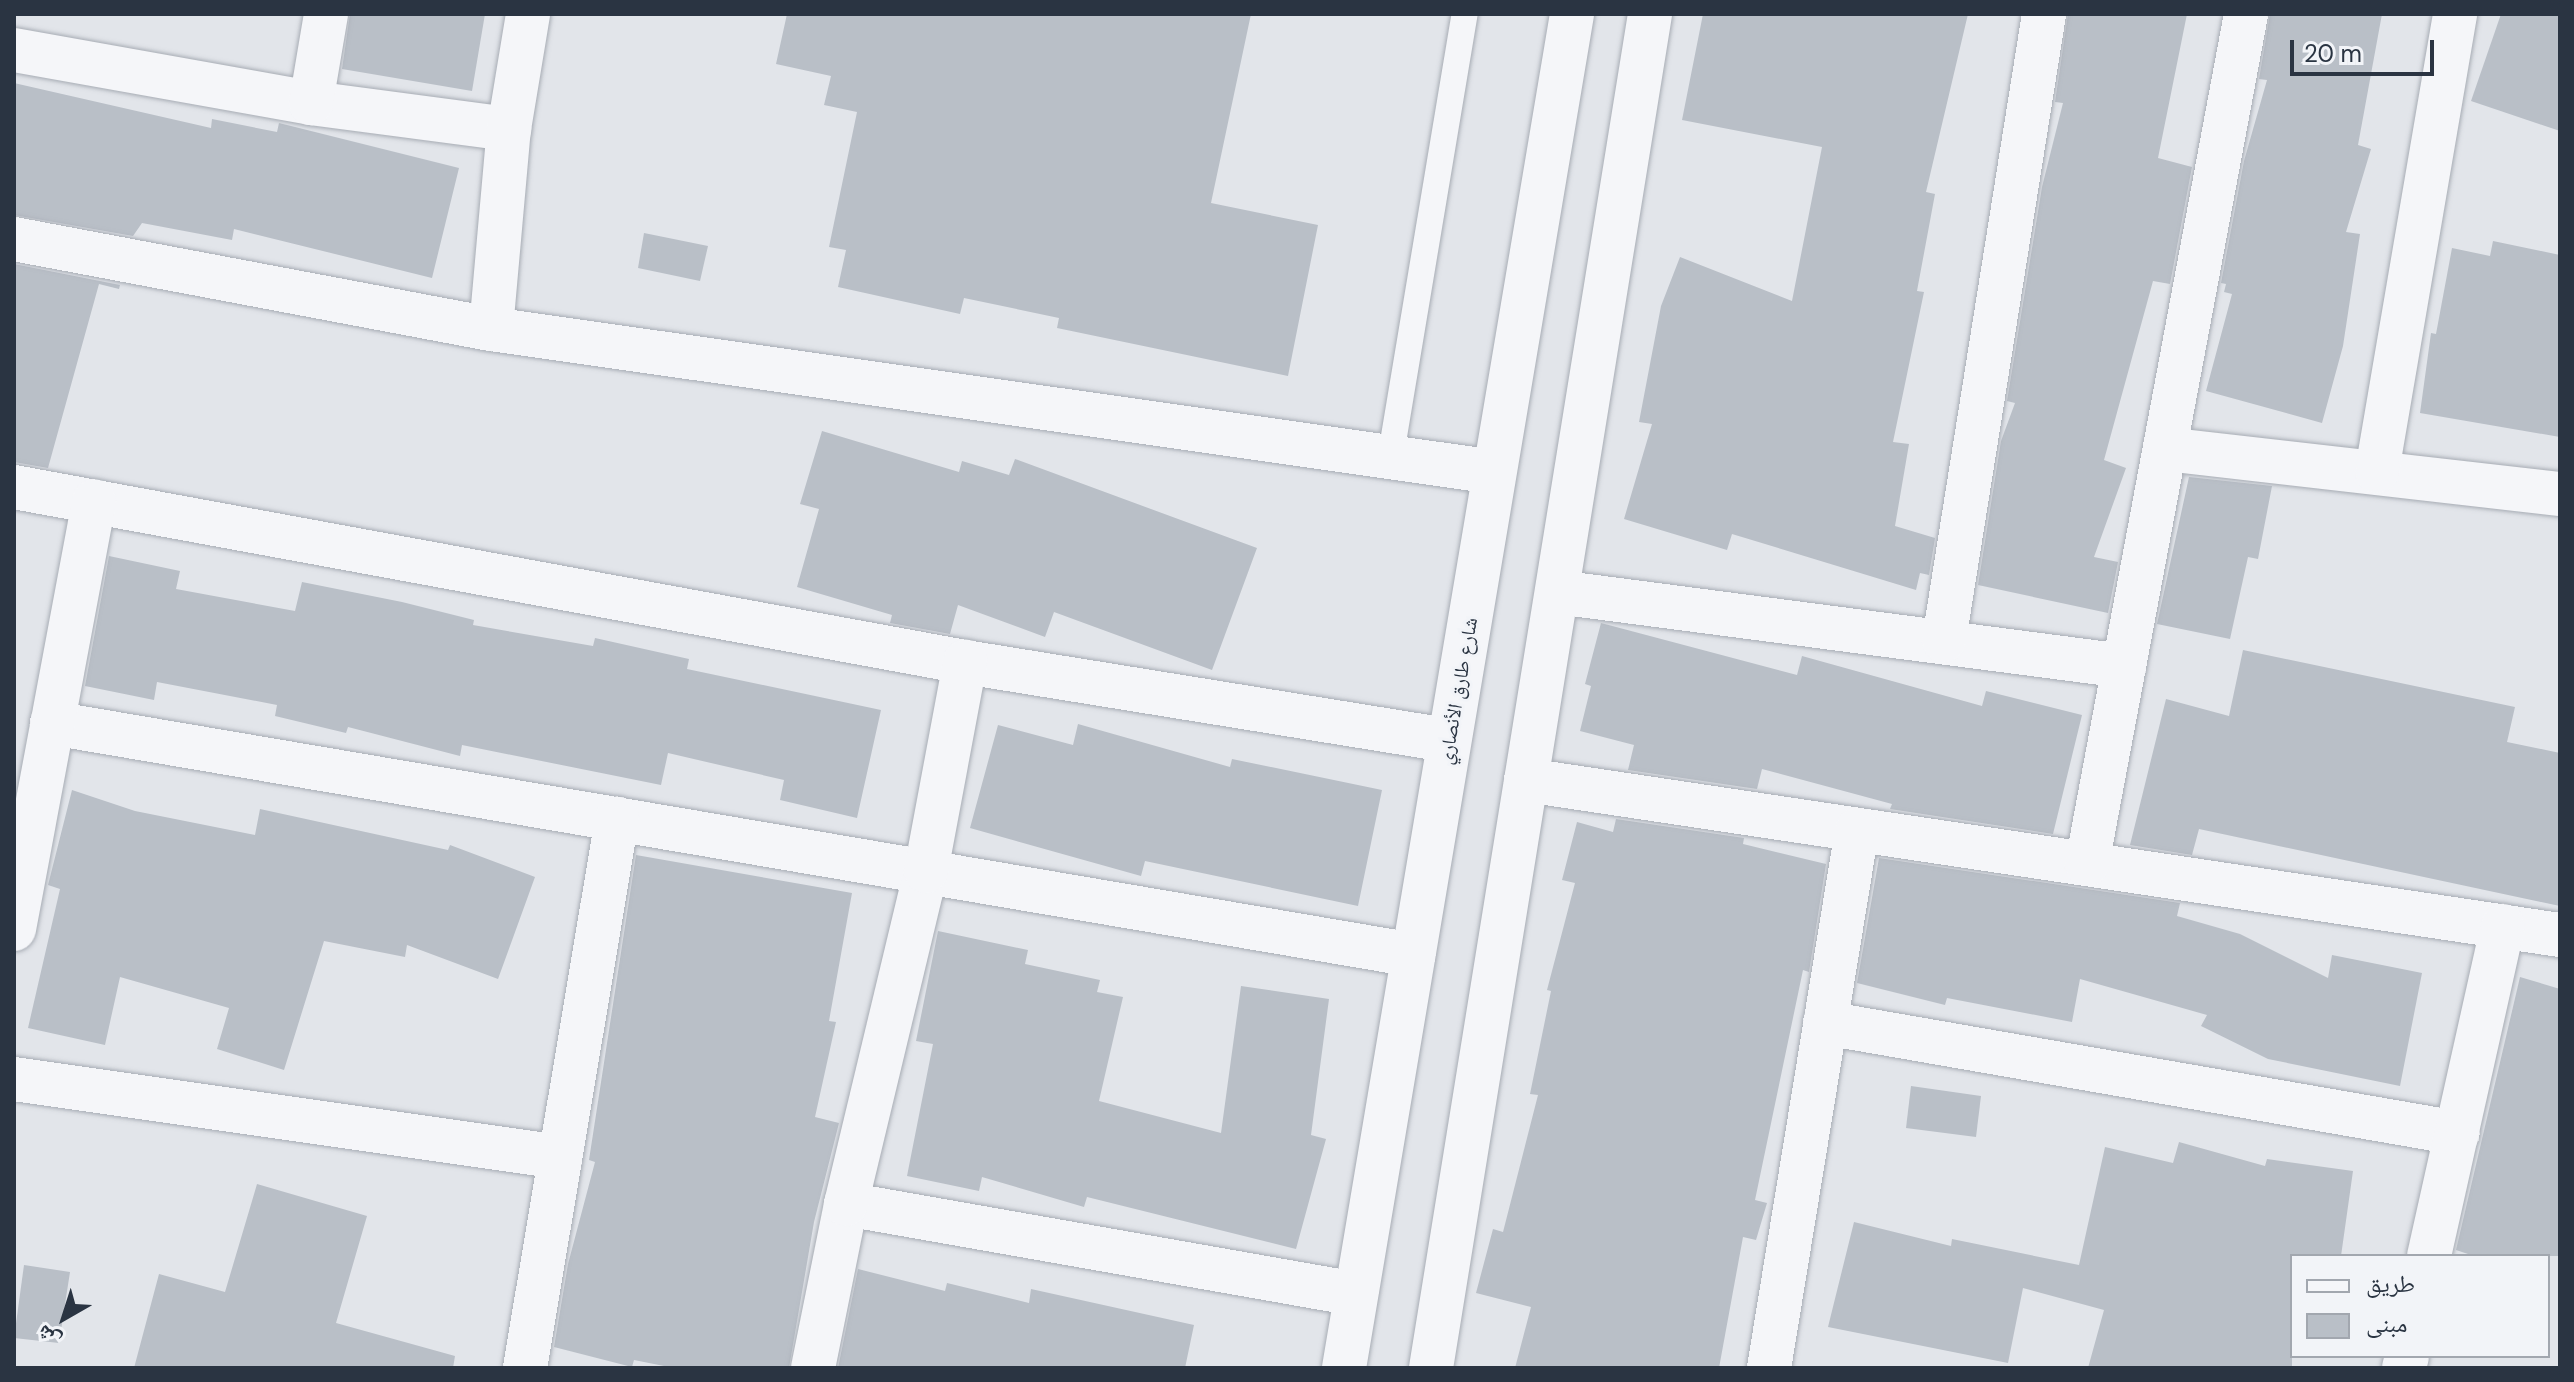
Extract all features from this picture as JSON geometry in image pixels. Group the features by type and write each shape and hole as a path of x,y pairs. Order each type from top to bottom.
{"street":[{"path":"311,103 326,14"},
{"path":"491,329 509,129 528,14"},
{"name":"شارع طارق الأنصاري","path":"1344,1368 1572,14"},
{"path":"1431,1368 1650,14"},
{"path":"1944,640 2044,14"},
{"path":"2087,864 2246,14"},
{"path":"2377,471 2455,14"},
{"path":"14,50 311,103 509,129"},
{"path":"14,239 491,329 1390,460 1494,472"},
{"path":"2165,449 2560,494"},
{"path":"14,487 965,662 1449,740"},
{"path":"14,929 94,501"},
{"path":"1557,592 1944,640 2124,666"},
{"path":"813,1368 846,1204 926,871 965,662"},
{"path":"52,723 1413,955"},
{"path":"1526,780 2560,935"},
{"path":"525,1368 617,819"},
{"path":"1769,1368 1857,830"},
{"path":"2429,1254 2503,926"},
{"path":"1825,1023 2457,1133"},
{"path":"14,1079 560,1157"},
{"path":"846,1204 1356,1294"}],"lane":[{"path":"1390,460 1465,14"}],"building":[{"path":"350,14 485,14 472,91 342,69"},
{"path":"787,14 1251,14 1211,203 1318,225 1288,376 1057,328 1059,318 964,298 960,314 838,287 846,250 829,247 857,112 824,105 831,76 776,64"},
{"path":"1703,14 1968,14 1926,192 1935,194 1917,291 1924,292 1893,442 1909,444 1895,526 1935,538 1929,575 1920,573 1916,590 1732,534 1727,550 1624,519 1652,424 1639,422 1661,306 1680,257 1792,301 1822,147 1682,120"},
{"path":"2068,14 2187,14 2158,158 2192,167 2170,284 2153,281 2104,460 2126,468 2094,557 2118,562 2108,613 1978,585 2001,441 2015,403 2007,401 2042,187 2063,103 2055,102"},
{"path":"2270,14 2382,14 2358,145 2371,149 2346,232 2360,234 2343,346 2322,423 2206,391 2232,294 2224,292 2226,284 2221,283 2244,161 2267,80 2259,79"},
{"path":"2501,14 2560,14 2560,131 2471,101"},
{"path":"14,83 211,128 212,119 277,132 279,123 459,168 432,278 234,229 232,240 142,223 133,236 14,215"},
{"path":"644,233 708,246 700,281 638,268"},
{"path":"2493,241 2560,255 2560,437 2420,413 2431,333 2436,334 2452,248 2490,256"},
{"path":"14,264 120,285 119,289 99,284 48,468 14,462"},
{"path":"822,431 959,472 962,461 1009,475 1015,459 1257,548 1212,670 1054,612 1045,637 958,605 950,634 890,623 892,615 797,587 819,509 800,504"},
{"path":"2189,477 2272,486 2258,559 2248,557 2230,639 2157,624"},
{"path":"109,556 180,571 176,589 295,611 302,582 474,620 473,625 593,646 595,638 689,659 687,669 881,710 857,818 780,800 784,780 668,753 661,785 462,745 460,756 348,727 346,733 275,716 277,705 157,682 154,700 85,686"},
{"path":"1601,623 1797,675 1802,656 1982,706 1986,691 2082,715 2053,834 1890,809 1892,804 1762,769 1757,789 1628,770 1634,745 1580,731 1591,686 1585,684"},
{"path":"2243,650 2515,707 2507,742 2560,753 2560,906 2199,829 2192,855 2130,845 2166,699 2229,716"},
{"path":"1078,724 1230,767 1232,759 1382,790 1358,906 1145,861 1141,876 970,828 998,725 1073,745"},
{"path":"72,790 135,811 255,835 260,809 448,850 450,845 535,877 498,979 407,945 405,957 324,941 284,1070 217,1049 229,1008 120,977 105,1045 28,1028 60,889 48,885"},
{"path":"1616,819 1744,838 1743,844 1826,864 1809,972 1803,970 1755,1200 1767,1203 1756,1240 1743,1237 1719,1368 1515,1368 1531,1307 1476,1293 1493,1229 1503,1232 1538,1095 1530,1094 1551,991 1547,990 1575,883 1562,880 1577,822 1613,832"},
{"path":"636,855 852,893 829,1021 836,1022 815,1117 839,1123 814,1222 789,1368 674,1368 634,1360 632,1367 554,1347 568,1264 595,1162 589,1160"},
{"path":"1879,858 2180,903 2177,916 2240,934 2328,978 2332,955 2422,973 2400,1086 2268,1059 2201,1026 2207,1015 2080,979 2072,1022 1947,998 1945,1005 1857,983"},
{"path":"938,931 1028,950 1025,964 1100,980 1097,992 1123,997 1099,1101 1221,1133 1241,986 1329,999 1311,1135 1326,1139 1296,1249 1087,1197 1084,1207 982,1177 979,1191 907,1176 933,1044 916,1041"},
{"path":"2520,977 2560,989 2560,1256 2468,1254 2456,1250"},
{"path":"1911,1086 1981,1096 1976,1137 1906,1128"},
{"path":"2179,1142 2265,1166 2267,1159 2353,1171 2341,1254 2290,1254 2292,1368 2088,1368 2104,1310 2023,1288 2008,1363 1828,1327 1854,1222 1951,1246 1952,1239 2079,1265 2105,1147 2173,1163"},
{"path":"257,1184 367,1216 336,1323 455,1356 453,1368 134,1368 159,1274 225,1292"},
{"path":"24,1265 70,1272 59,1343 14,1338"},
{"path":"858,1269 945,1291 947,1283 1029,1303 1031,1289 1194,1325 1185,1368 838,1368"}]}
